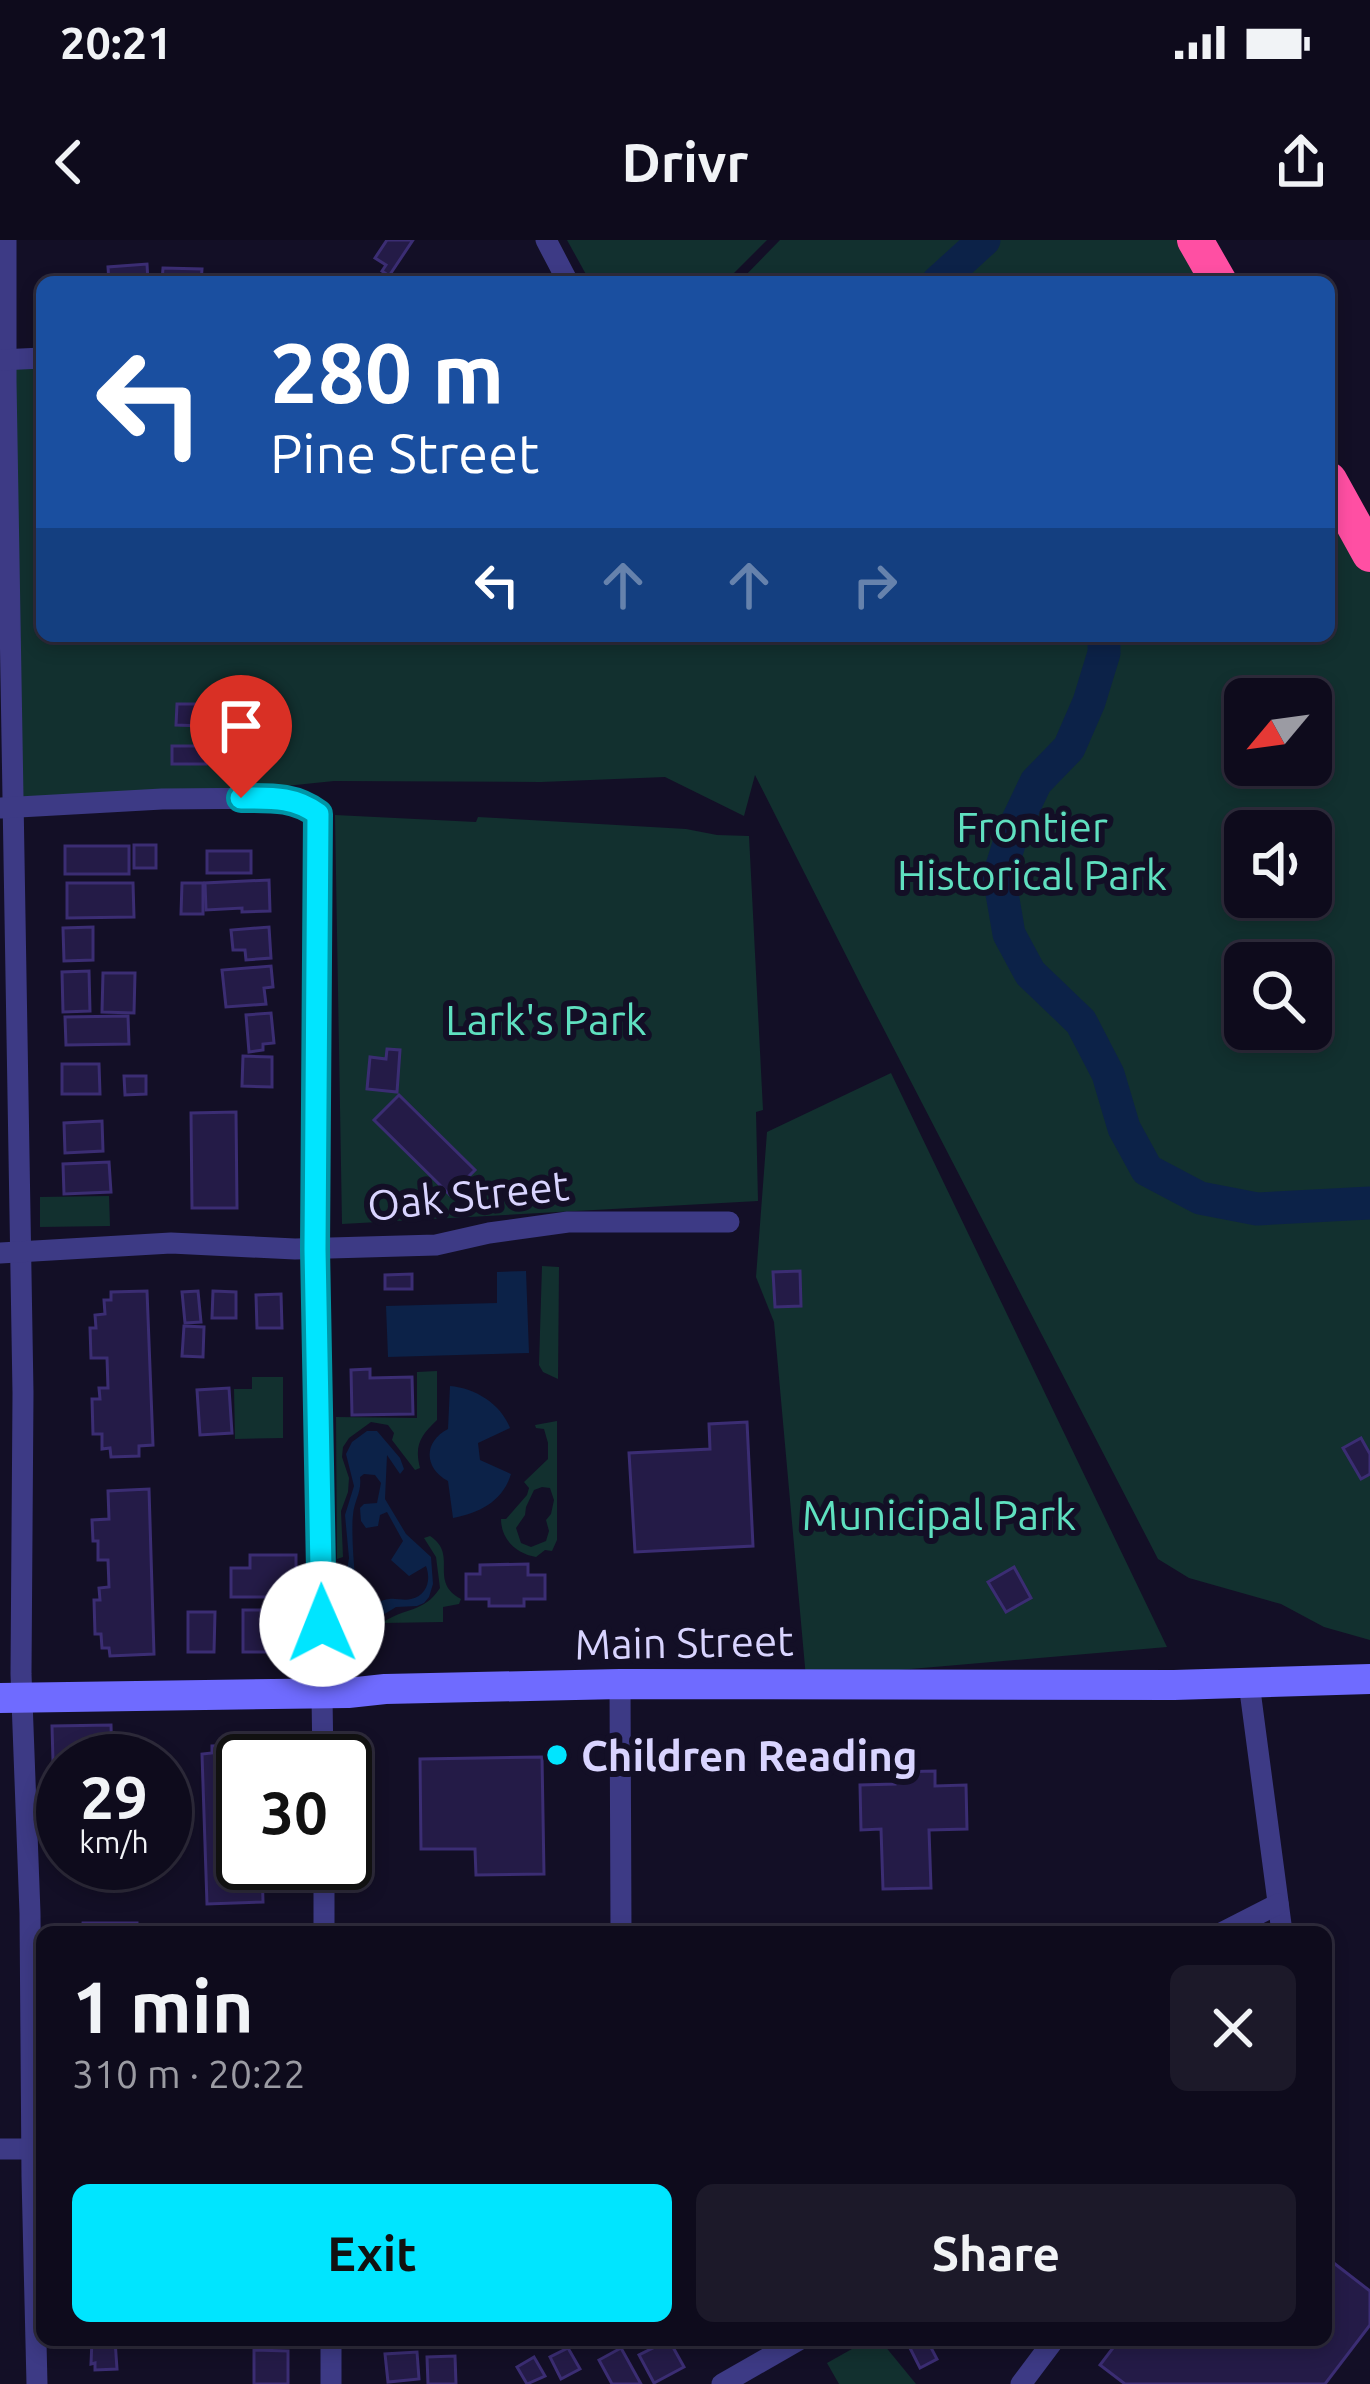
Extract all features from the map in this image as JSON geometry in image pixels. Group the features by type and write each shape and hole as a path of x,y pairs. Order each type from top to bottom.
{"highway":[{"path":"1196,240 1216,276"},
{"path":"1335,491 1370,554"}],"street":[{"path":"6,240 12,1698 30,1913 36,2115"},
{"path":"546,240 565,276"},
{"path":"3,359 36,358"},
{"path":"7,808 281,797 318,814 315,1249 323,1734"},
{"name":"Oak Street","path":"10,1253 171,1243 315,1249 436,1245 568,1222 729,1222"},
{"name":"Main Street","path":"12,1698 620,1684 1370,1679"},
{"path":"1249,1683 1281,1926"},
{"path":"620,1684 621,1926"},
{"path":"324,1890 324,1926"},
{"path":"1235,1926 1277,1904"},
{"path":"0,2149 36,2149"},
{"path":"37,2346 37,2384"},
{"path":"331,2346 331,2384"},
{"path":"722,2384 758,2375 792,2346"},
{"path":"1021,2384 1050,2346"}],"green space":[{"path":"567,240 767,240 731,276 587,276"},
{"path":"780,240 1196,240 1217,276 745,276"},
{"name":"Frontier Historical Park","path":"36,358 36,642 1335,642 1335,491 1370,554 1370,1640 1324,1627 1281,1604 1189,1578 1158,1559 755,775 744,816 665,777 334,781 13,808 6,359"},
{"name":"Lark's Park","path":"335,815 476,822 478,817 749,836 763,1110 756,1112 758,1201 342,1224"},
{"name":"Municipal Park","path":"891,1073 1167,1647 806,1678 774,1322 756,1277 767,1132"},
{"path":"109,1196 110,1226 40,1227 40,1197"},
{"path":"542,1266 559,1267 558,1379 539,1365"},
{"path":"437,1371 437,1420 420,1441 420,1468 415,1470 392,1440 394,1433 388,1425 371,1422 343,1447 349,1478 341,1511 343,1557 337,1559 336,1417 417,1418 417,1372"},
{"path":"252,1377 283,1377 283,1438 235,1439 234,1389 252,1389"},
{"path":"557,1421 557,1540 552,1551 536,1557 511,1545 501,1519 527,1495 524,1482 548,1459 544,1429 535,1425","holes":["550,1488 554,1500 546,1520 546,1541 531,1547 521,1543 516,1528 534,1490"]},
{"path":"430,1536 442,1551 446,1584 461,1599 459,1604 443,1607 443,1622 382,1623 421,1606 440,1588 436,1557 424,1538"},
{"path":"857,2346 885,2346 916,2384 839,2384 827,2363"}],"water":[{"path":"526,1271 529,1353 388,1357 386,1306 497,1303 497,1272"},
{"path":"450,1386 486,1399 510,1428 478,1443 480,1460 511,1474 502,1492 481,1509 453,1518 448,1481 434,1469 430,1455 434,1441 448,1429"},
{"path":"367,1431 377,1431 400,1458 404,1469 400,1474 387,1455 385,1499 406,1534 431,1557 433,1584 424,1603 396,1607 378,1618 366,1617 350,1595 346,1576 345,1515 354,1486 346,1454 352,1442","holes":["375,1475 381,1483 377,1503 360,1508 361,1521 366,1528 378,1526 380,1515 387,1512 403,1541 391,1560 409,1576 426,1566 428,1576 425,1590 417,1597 386,1599 370,1608 362,1604 357,1588 352,1522 360,1477"]}],"building":[{"path":"387,240 413,240 389,276 382,271 386,265 375,258"},
{"path":"147,264 148,276 109,276 108,267"},
{"path":"163,268 202,269 201,276 162,276"},
{"path":"177,704 202,704 202,726 176,725"},
{"path":"172,746 206,746 206,764 172,764"},
{"path":"134,845 156,845 156,868 134,868"},
{"path":"65,846 129,846 129,874 65,874"},
{"path":"207,851 251,851 251,873 207,873"},
{"path":"269,880 270,911 206,910 205,883"},
{"path":"67,883 133,883 134,917 67,918"},
{"path":"182,883 203,883 203,914 181,914"},
{"path":"93,927 93,960 64,961 63,928"},
{"path":"269,927 271,958 246,960 245,950 233,950 231,930"},
{"path":"271,966 273,987 264,988 266,1004 226,1007 222,970"},
{"path":"89,971 90,1011 63,1012 62,972"},
{"path":"103,973 135,973 134,1013 102,1012"},
{"path":"271,1013 274,1043 249,1052 246,1015"},
{"path":"128,1016 129,1044 66,1045 65,1017"},
{"path":"387,1049 400,1050 397,1092 367,1089 370,1057 386,1059"},
{"path":"243,1056 272,1057 272,1087 242,1086"},
{"path":"62,1064 99,1064 100,1094 62,1094"},
{"path":"124,1076 146,1076 146,1094 125,1095"},
{"path":"399,1095 475,1170 450,1195 374,1120"},
{"path":"236,1112 237,1208 192,1208 191,1113"},
{"path":"102,1121 103,1151 65,1153 64,1123"},
{"path":"109,1162 111,1192 64,1194 63,1164"},
{"path":"800,1271 801,1306 775,1307 773,1272"},
{"path":"412,1274 412,1289 385,1289 385,1275"},
{"path":"147,1291 153,1445 139,1446 139,1456 111,1457 110,1448 102,1449 102,1434 93,1434 92,1399 100,1399 99,1388 108,1388 107,1358 91,1358 90,1328 96,1328 95,1315 105,1314 104,1300 111,1300 111,1292"},
{"path":"198,1291 201,1322 185,1323 182,1292"},
{"path":"213,1291 236,1292 236,1318 212,1318"},
{"path":"281,1294 282,1328 257,1328 256,1295"},
{"path":"184,1326 204,1327 203,1357 182,1356"},
{"path":"370,1369 370,1378 412,1377 413,1414 352,1415 351,1370"},
{"path":"229,1388 232,1433 200,1435 197,1390"},
{"path":"747,1422 753,1546 635,1552 629,1453 710,1449 709,1424"},
{"path":"1361,1438 1370,1454 1370,1474 1361,1479 1343,1448"},
{"path":"149,1489 154,1654 110,1656 109,1648 102,1648 101,1634 95,1634 94,1600 100,1600 99,1588 109,1587 108,1560 98,1560 92,1520 109,1519 108,1491"},
{"path":"250,1555 296,1555 296,1597 231,1597 231,1568 250,1568"},
{"path":"528,1564 528,1575 545,1575 545,1599 524,1599 524,1606 489,1606 489,1599 466,1599 466,1574 480,1574 480,1565"},
{"path":"1014,1567 1031,1598 1006,1612 988,1582"},
{"path":"243,1610 268,1610 268,1652 243,1652"},
{"path":"188,1612 215,1612 214,1652 188,1652"},
{"path":"111,1725 111,1734 52,1734 52,1726"},
{"path":"216,1746 216,1890 263,1890 263,1902 207,1904 202,1754 212,1753"},
{"path":"542,1757 544,1874 476,1875 475,1849 421,1849 420,1759"},
{"path":"935,1771 935,1786 966,1785 967,1829 929,1830 931,1888 883,1889 881,1829 861,1830 860,1785 895,1784 894,1772"},
{"path":"83,1923 137,1923 137,1926"},
{"path":"1332,2262 1370,2291 1370,2325 1325,2384 1125,2384 1100,2365 1114,2346 1332,2346"},
{"path":"92,2346 115,2346 117,2369 95,2370 95,2363 91,2364"},
{"path":"657,2346 672,2346 684,2367 654,2383 639,2355"},
{"path":"909,2346 930,2346 937,2359 920,2368"},
{"path":"568,2348 580,2369 561,2379 550,2357"},
{"path":"621,2348 641,2384 612,2384 599,2360"},
{"path":"254,2350 288,2351 288,2384 254,2384"},
{"path":"417,2352 419,2379 388,2382 385,2354"},
{"path":"455,2356 456,2384 428,2384 427,2357"},
{"path":"534,2357 545,2376 527,2384 517,2367"}],"waterway":[{"path":"945,276 984,240"},
{"path":"1104,642 1089,702 1069,748 1036,782 1014,828 999,876 1009,934 1030,973 1081,1022 1108,1074 1124,1128 1147,1170 1200,1198 1257,1209 1370,1203"}],"place":[{"name":"Children Reading","path":"557,1755"}],"route":[{"path":"241,798 281,797 318,814 315,1249 322,1624"}]}
